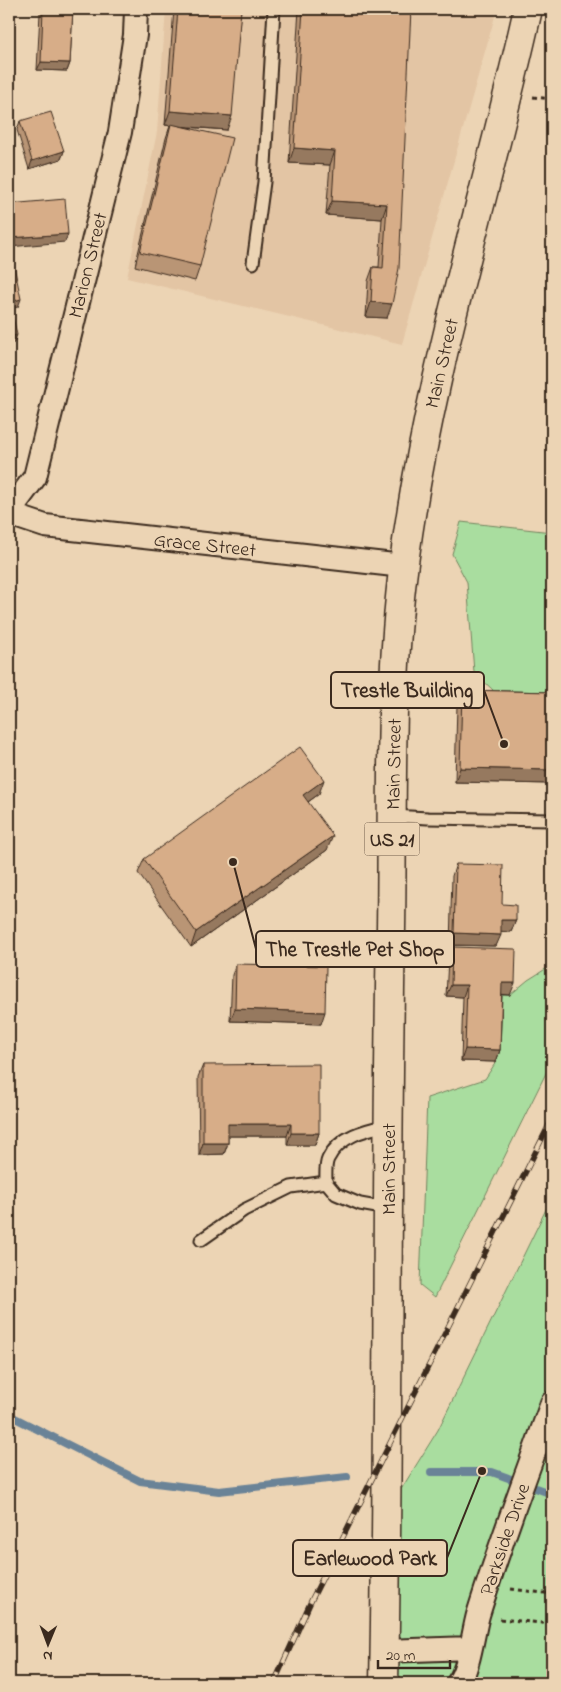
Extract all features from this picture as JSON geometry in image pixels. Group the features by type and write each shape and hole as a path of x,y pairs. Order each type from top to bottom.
{"main road":[{"name":"Main Street","path":"384,1683 387,1512 387,1125 394,681 403,566 418,470 439,369 509,93 528,9"}],"street":[{"name":"Marion Street","path":"9,513 35,478 120,132 135,35 136,9"},
{"name":"Grace Street","path":"9,513 45,526 403,566"},
{"name":"Parkside Drive","path":"458,1683 464,1674 508,1520 552,1402"},
{"path":"385,1651 470,1648"}],"lane":[{"path":"253,263 264,182 274,9"},
{"path":"392,816 552,820"},
{"path":"387,1125 362,1130 337,1145 327,1160 326,1182 336,1194 360,1204 388,1209"},
{"path":"201,1240 244,1210 291,1187 326,1182"}],"path":[{"path":"488,1585 552,1594"},
{"path":"497,1618 551,1624 552,1610"}],"shaded area":[{"path":"166,9 497,9 402,344 127,278 157,132"}],"green space":[{"path":"461,522 552,532 552,707 494,691 474,672 467,582 452,554"},
{"path":"552,965 552,1061 435,1297 420,1285 427,1098 485,1079 496,1062 498,994 510,995 528,980"},
{"path":"552,1197 552,1683 384,1683 387,1512 438,1430"}],"building":[{"path":"43,9 73,9 70,63 41,62"},
{"path":"178,9 241,9 232,116 170,111"},
{"path":"303,9 411,9 399,268 392,304 371,302 373,267 383,268 387,204 332,201 335,151 294,148"},
{"path":"51,112 64,151 32,161 20,121"},
{"path":"171,124 232,138 200,266 140,252"},
{"path":"65,199 68,234 9,238 9,204"},
{"path":"14,266 21,299 10,302 17,335 9,337 9,268"},
{"path":"462,690 552,692 552,770 460,768"},
{"path":"300,747 324,780 303,795 333,836 196,932 144,859"},
{"path":"456,864 503,865 502,904 516,905 516,920 501,920 501,935 454,933"},
{"path":"452,947 516,949 515,983 502,983 500,1050 465,1049 467,985 451,985"},
{"path":"236,964 326,966 325,1012 235,1009"},
{"path":"319,1064 319,1133 291,1133 291,1124 228,1124 228,1143 203,1143 203,1065"}],"waterway":[{"path":"9,1415 140,1481 219,1491 347,1477"},
{"path":"431,1472 492,1472 552,1494"}],"railway":[{"path":"274,1683 312,1599 552,1119"}],"place":[{"name":"Trestle Building","path":"504,744"},
{"name":"The Trestle Pet Shop","path":"233,862"},
{"name":"Earlewood Park","path":"482,1471"}]}
